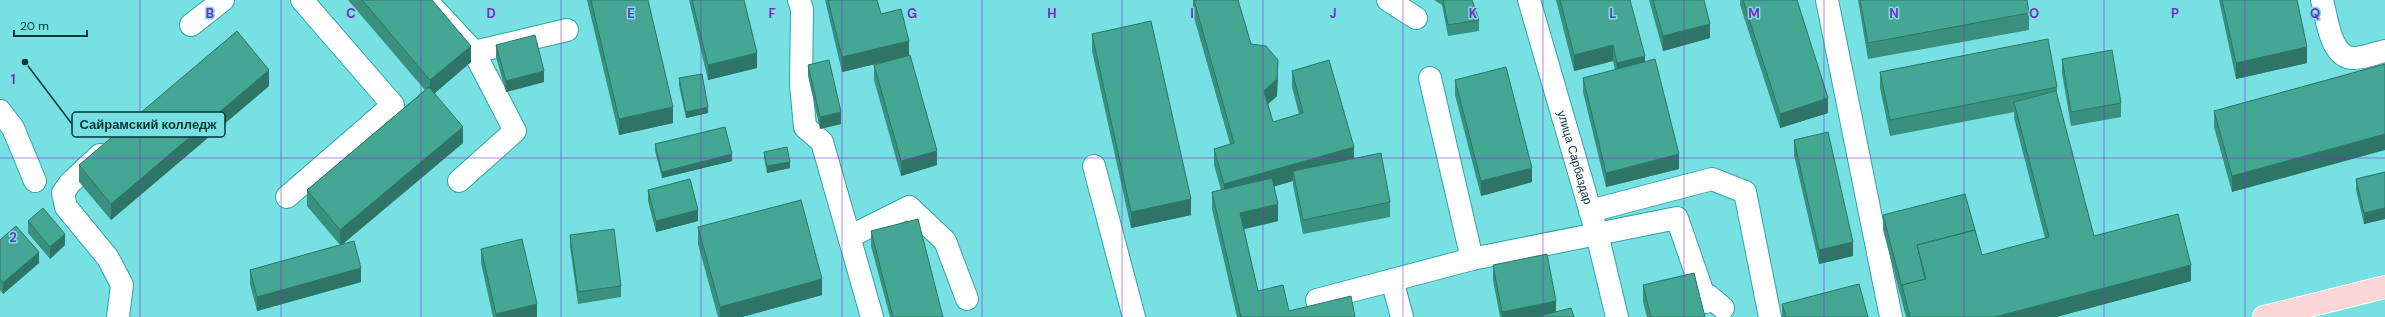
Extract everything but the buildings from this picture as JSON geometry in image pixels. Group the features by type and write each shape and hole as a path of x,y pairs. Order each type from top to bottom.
{"main road":[{"path":"2264,317 2385,287"}],"street":[{"path":"191,25 223,0"},
{"path":"287,197 393,105 302,0"},
{"path":"426,0 474,52 515,131 459,181"},
{"path":"799,0 802,9 801,85 805,127 822,142 872,317"},
{"path":"1388,0 1416,18"},
{"name":"улица Сарбаздар","path":"1529,0 1597,234 1617,317"},
{"path":"1827,0 1891,317"},
{"path":"2322,0 2333,42 2342,54 2354,58 2385,51"},
{"path":"474,52 567,30"},
{"path":"1430,78 1472,259"},
{"path":"0,112 13,128 35,181"},
{"path":"116,140 70,183 63,193 66,207 108,258 122,285 118,317"},
{"path":"1094,166 1134,317"},
{"path":"1590,211 1712,179 1745,192 1770,317"},
{"path":"849,236 909,207 944,241 967,299"},
{"path":"1317,300 1472,259 1677,218 1706,302 1709,296 1723,308"},
{"path":"1392,280 1402,317"}],"place":[{"name":"Сайрамский колледж","path":"25,62"}]}
